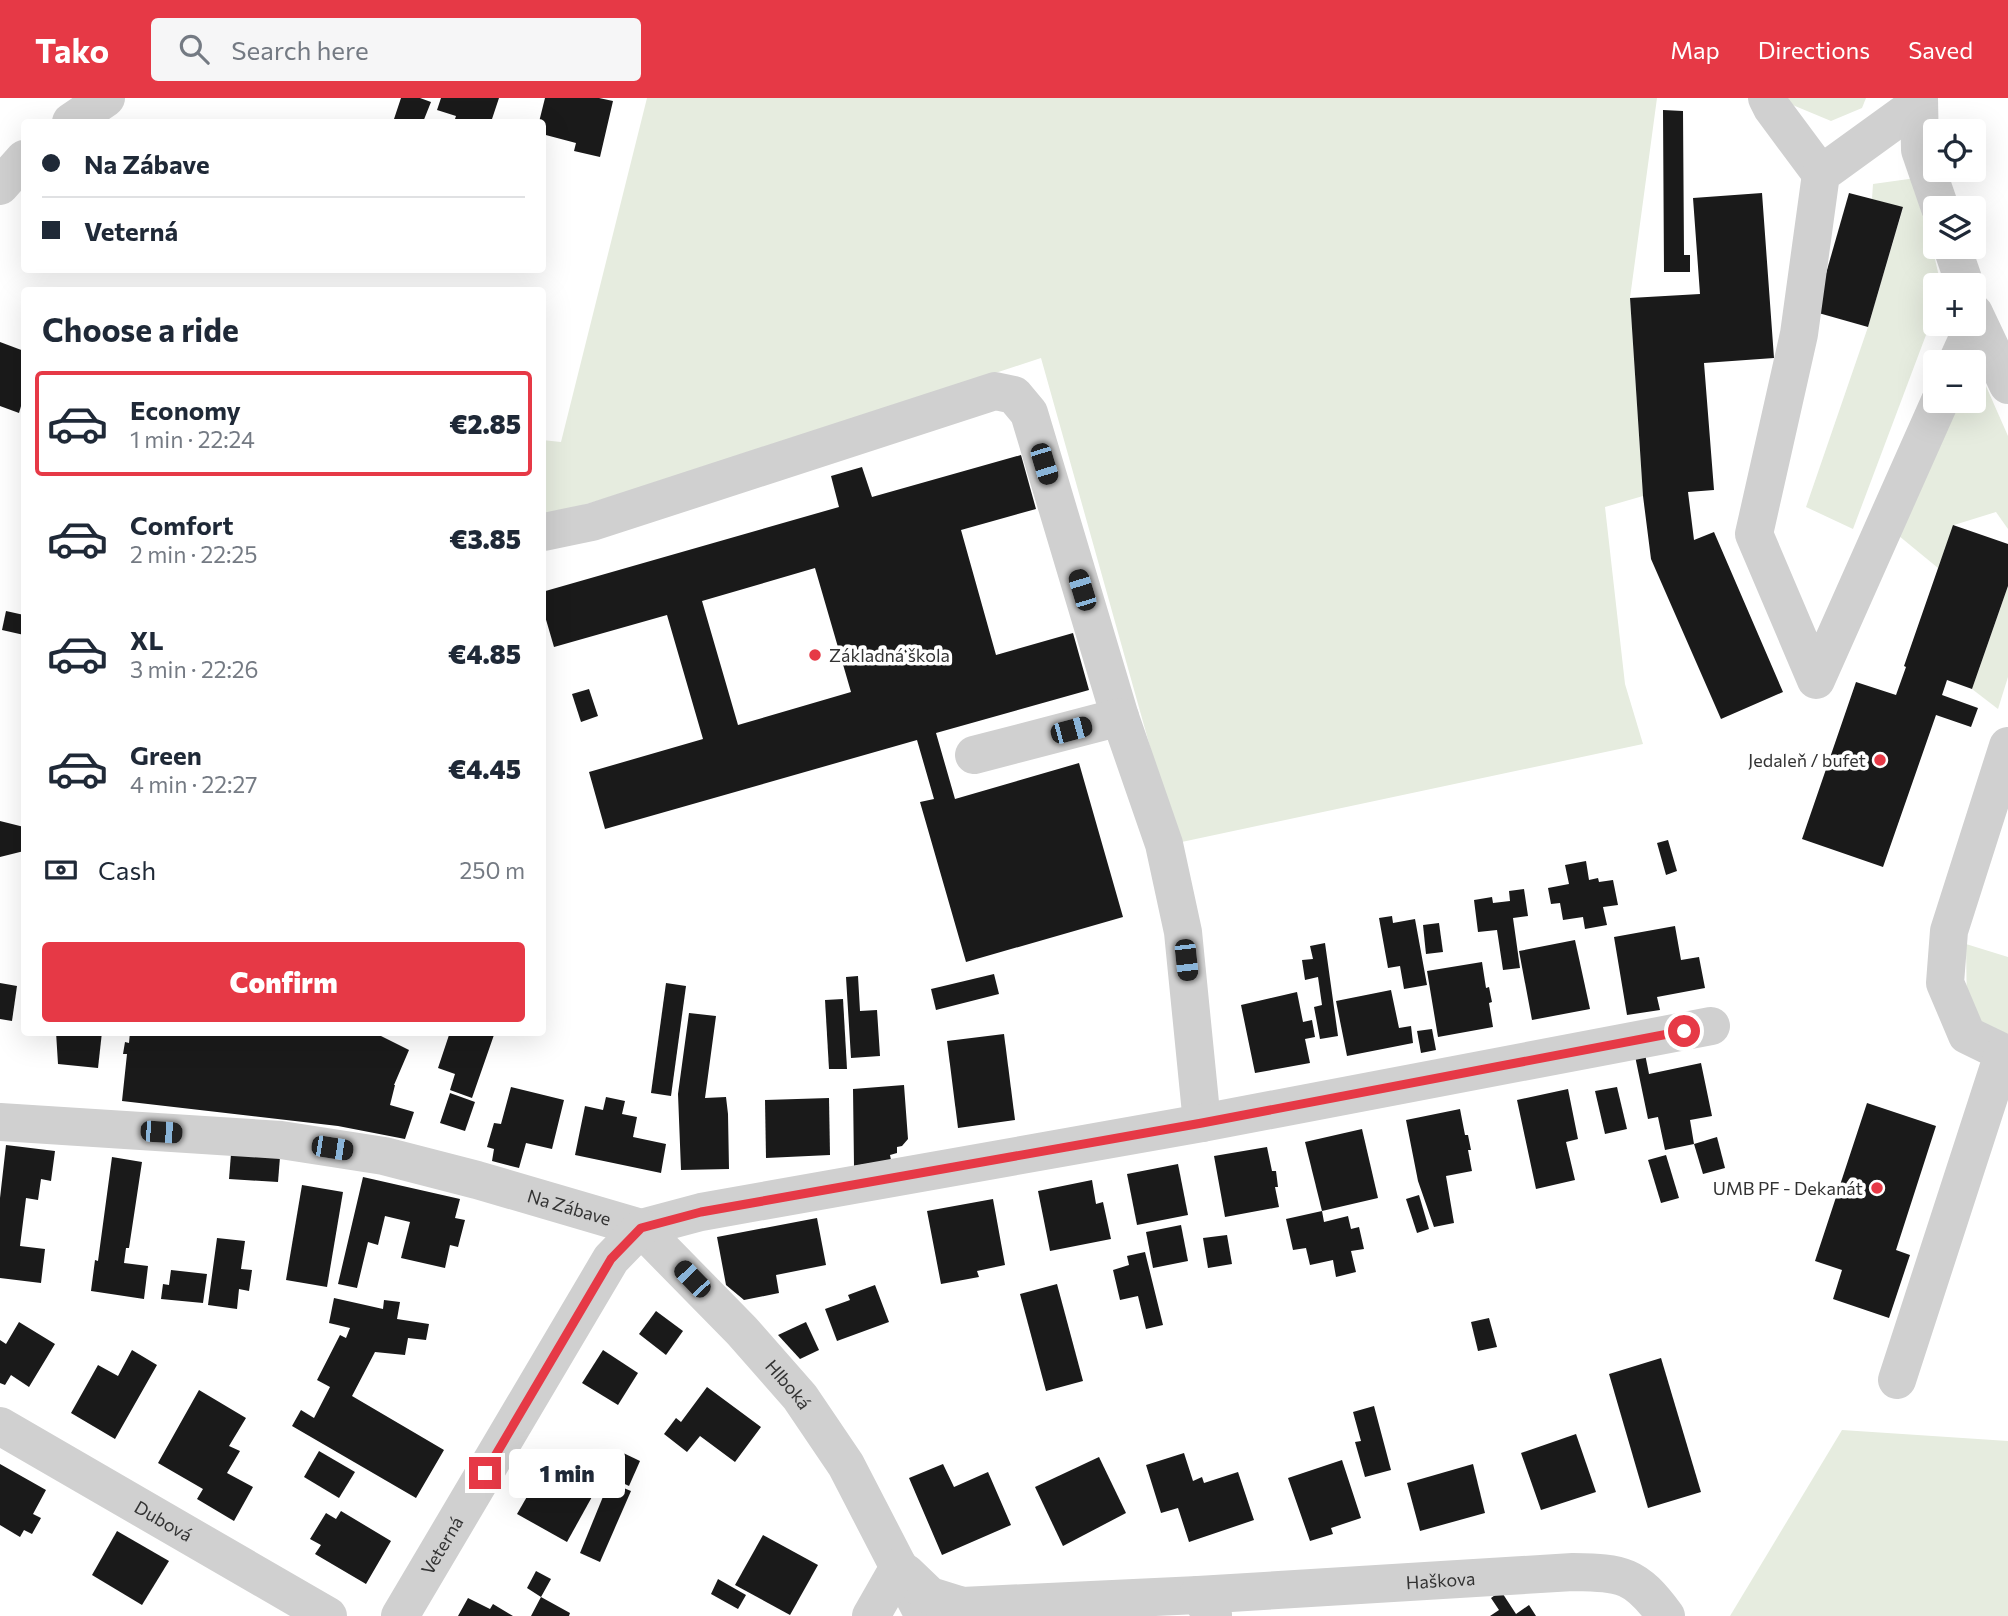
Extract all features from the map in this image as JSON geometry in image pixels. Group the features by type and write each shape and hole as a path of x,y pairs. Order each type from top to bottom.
{"street":[{"path":"75,119 106,98"},
{"path":"1767,98 1821,174 1799,334 1754,534 1816,680 1935,413"},
{"path":"1821,174 1919,100"},
{"path":"1919,100 1920,150 1936,196"},
{"path":"0,187 21,162"},
{"path":"1986,336 2008,385"},
{"path":"546,532 592,522 995,391 1014,395 1029,413 1120,717 1164,844 1183,932 1202,1123"},
{"path":"974,755 1120,717"},
{"path":"1897,1380 2005,1054 1967,1035 1945,983 1949,931 2008,746"},
{"path":"641,1228 701,1212 1202,1123 1711,1026"},
{"name":"Na Zábave","path":"0,1122 281,1140 384,1156 641,1228"},
{"name":"Hlboká","path":"641,1228 742,1331 800,1397 846,1465 924,1616"},
{"name":"Veterná","path":"400,1616 611,1259 641,1228"},
{"name":"Dubová","path":"0,1426 328,1616"},
{"path":"871,1616 899,1567"},
{"name":"Haškova","path":"899,1567 930,1596 962,1606 1206,1605 1573,1572 1601,1572 1623,1575 1642,1588 1666,1616"}],"shaded area":[{"path":"647,98 1657,98 1630,298 1643,496 1605,507 1625,684 1643,744 1177,843 1041,358 714,466 546,516 546,440 561,442"},
{"path":"1783,98 1866,98 1862,108 1831,121 1783,101"},
{"path":"1916,178 1923,208 1923,259 1935,259 1938,273 1923,273 1923,336 1926,336 1853,529 1806,507 1868,327 1903,208 1872,199 1873,184"},
{"path":"1986,386 2008,436 2008,529 1996,512 1954,525 1938,568 1893,531 1946,413 1986,413"},
{"path":"2008,586 2008,677 1998,709 1972,689"},
{"path":"1966,944 2008,957 2008,1036 1967,1015"},
{"path":"1842,1430 2008,1441 2008,1616 1730,1616"}],"building":[{"path":"401,98 420,98 431,102 424,119 394,119"},
{"path":"441,98 499,98 492,119 455,119 456,116 437,110"},
{"path":"545,98 599,98 613,101 600,157 574,151 576,143 546,135 546,119 540,119"},
{"path":"1663,110 1683,111 1684,255 1690,255 1690,272 1664,272"},
{"path":"1762,193 1774,358 1704,363 1714,490 1688,492 1694,540 1714,532 1783,692 1721,719 1651,559 1643,496 1630,298 1700,294 1693,198"},
{"path":"1849,193 1903,207 1868,327 1815,312"},
{"path":"0,342 21,350 21,406 19,413 0,406"},
{"path":"1021,455 1036,509 961,530 996,655 1073,633 1089,690 936,733 955,799 1079,763 1123,917 966,962 920,802 934,799 917,740 605,829 589,772 703,739 667,615 554,647 546,620 546,591 839,507 831,476 862,467 872,497","holes":["815,568 851,692 738,725 702,601"]},
{"path":"1953,525 2008,544 2008,586 1972,689 1947,680 1942,695 1978,708 1971,727 1936,715 1883,867 1802,839 1856,682 1896,695"},
{"path":"6,611 21,614 21,634 2,630"},
{"path":"589,689 598,716 581,722 572,694"},
{"path":"0,821 21,826 21,852 0,857"},
{"path":"1668,840 1677,871 1666,875 1657,843"},
{"path":"1586,861 1589,880 1613,880 1618,905 1603,907 1607,925 1585,929 1583,917 1563,920 1560,903 1551,904 1548,888 1569,884 1565,865"},
{"path":"1524,889 1528,916 1513,918 1520,968 1503,970 1497,930 1478,932 1474,900 1492,897 1493,903 1510,901 1509,891"},
{"path":"1392,916 1393,923 1415,919 1427,985 1404,989 1400,966 1388,968 1379,918"},
{"path":"1439,923 1443,952 1426,954 1423,925"},
{"path":"1675,926 1681,960 1699,957 1705,988 1657,997 1660,1010 1627,1015 1614,937"},
{"path":"1575,940 1590,1009 1532,1020 1519,951"},
{"path":"1325,943 1338,1036 1320,1039 1314,1007 1322,1005 1318,977 1305,980 1302,960 1313,959 1310,946"},
{"path":"1482,962 1486,988 1489,987 1492,1002 1489,1003 1493,1027 1438,1037 1427,971"},
{"path":"994,974 999,994 936,1010 931,989"},
{"path":"858,976 860,1011 877,1010 880,1056 851,1058 846,977"},
{"path":"0,983 17,986 12,1021 0,1019"},
{"path":"666,983 686,986 671,1096 651,1093"},
{"path":"1391,990 1399,1028 1411,1026 1413,1043 1347,1056 1336,1001"},
{"path":"1297,992 1303,1022 1312,1020 1315,1037 1305,1039 1310,1063 1255,1073 1241,1005"},
{"path":"843,999 847,1069 829,1069 825,1000"},
{"path":"689,1013 716,1016 705,1098 726,1097 729,1169 681,1170 678,1094"},
{"path":"1432,1029 1436,1050 1421,1053 1417,1031"},
{"path":"1004,1034 1015,1120 958,1128 947,1041"},
{"path":"56,1036 102,1036 98,1068 58,1064"},
{"path":"130,1036 381,1036 409,1050 394,1085 390,1105 414,1112 405,1139 338,1126 122,1101 127,1054 123,1054 125,1042 129,1043"},
{"path":"449,1036 494,1036 472,1098 450,1090 455,1074 438,1068"},
{"path":"1645,1054 1649,1074 1701,1063 1712,1116 1690,1120 1694,1144 1665,1150 1658,1117 1648,1119 1635,1056"},
{"path":"904,1085 908,1139 902,1146 897,1147 897,1153 890,1155 891,1160 854,1166 853,1089"},
{"path":"511,1087 564,1100 552,1149 526,1143 519,1168 492,1161 494,1149 487,1147 494,1123 501,1124"},
{"path":"1617,1087 1627,1129 1605,1134 1595,1091"},
{"path":"1568,1089 1578,1139 1566,1142 1575,1180 1536,1189 1517,1100"},
{"path":"450,1093 475,1102 465,1131 440,1123"},
{"path":"606,1097 625,1101 622,1114 637,1117 633,1137 666,1144 661,1173 575,1155 585,1106 603,1110"},
{"path":"829,1098 830,1155 766,1158 765,1100"},
{"name":"UMB PF - Dekanát","path":"1867,1103 1936,1126 1896,1250 1910,1255 1889,1318 1833,1299 1842,1270 1815,1261"},
{"path":"1460,1109 1471,1150 1468,1150 1472,1171 1446,1176 1454,1223 1434,1227 1418,1181 1406,1120"},
{"path":"1362,1129 1378,1198 1322,1211 1305,1142"},
{"path":"1717,1137 1725,1168 1703,1174 1694,1144"},
{"path":"6,1145 55,1151 51,1181 41,1179 38,1200 26,1198 20,1246 45,1249 41,1283 0,1278 0,1198"},
{"path":"1267,1147 1272,1171 1276,1171 1278,1187 1275,1187 1279,1207 1225,1217 1214,1156"},
{"path":"231,1154 280,1157 278,1182 229,1179"},
{"path":"1666,1155 1679,1198 1661,1203 1648,1160"},
{"path":"112,1157 142,1162 129,1248 126,1248 124,1263 148,1266 144,1299 91,1291 95,1260 98,1261"},
{"path":"1178,1164 1188,1215 1137,1225 1127,1174"},
{"path":"363,1177 460,1199 455,1218 465,1220 458,1247 450,1245 445,1268 401,1258 410,1222 385,1216 378,1245 368,1242 357,1288 338,1284"},
{"path":"1092,1180 1096,1204 1103,1202 1111,1239 1050,1251 1038,1191"},
{"path":"302,1185 343,1192 327,1287 286,1280"},
{"path":"1419,1195 1429,1229 1417,1233 1406,1199"},
{"path":"993,1199 1005,1265 977,1271 979,1277 941,1284 927,1211"},
{"path":"1322,1211 1324,1222 1348,1216 1351,1229 1359,1227 1364,1249 1351,1251 1356,1272 1336,1277 1333,1260 1310,1265 1306,1248 1293,1250 1286,1219"},
{"path":"817,1218 826,1265 776,1275 779,1293 744,1300 726,1285 717,1237"},
{"path":"1181,1225 1188,1261 1153,1268 1146,1232"},
{"path":"1227,1235 1232,1264 1208,1268 1203,1238"},
{"path":"217,1238 245,1241 241,1269 252,1270 249,1291 239,1289 237,1309 208,1305"},
{"path":"1145,1252 1163,1325 1146,1329 1138,1296 1120,1300 1113,1270 1129,1265 1127,1256"},
{"path":"171,1270 207,1274 203,1303 161,1299 163,1284 169,1285"},
{"path":"1057,1284 1083,1381 1046,1391 1020,1294"},
{"path":"875,1285 889,1322 837,1341 825,1309 850,1300 848,1295"},
{"path":"334,1298 383,1309 384,1300 400,1302 397,1319 429,1324 426,1340 408,1338 405,1355 375,1352 352,1396 444,1450 416,1498 292,1426 301,1410 314,1418 330,1387 317,1380 340,1335 346,1338 350,1328 329,1323"},
{"path":"656,1311 683,1331 666,1355 639,1334"},
{"path":"1489,1318 1497,1347 1478,1351 1471,1322"},
{"path":"19,1322 55,1344 29,1387 11,1375 5,1385 0,1383 0,1340 6,1344"},
{"path":"806,1322 819,1350 800,1359 778,1335"},
{"path":"132,1350 157,1365 115,1439 71,1413 98,1365 118,1376"},
{"path":"603,1350 638,1373 618,1405 582,1383"},
{"path":"1661,1358 1701,1492 1648,1508 1609,1374"},
{"path":"707,1387 761,1427 735,1462 700,1436 687,1452 664,1434 676,1418 681,1422"},
{"path":"199,1390 246,1418 229,1446 240,1451 227,1473 253,1487 234,1521 197,1499 203,1489 158,1463"},
{"path":"1374,1406 1391,1470 1365,1477 1355,1442 1361,1441 1353,1412"},
{"path":"1576,1434 1596,1492 1541,1510 1521,1453"},
{"path":"617,1450 640,1461 629,1486 606,1475"},
{"path":"319,1451 355,1472 339,1498 304,1477"},
{"path":"1184,1453 1193,1481 1202,1477 1204,1483 1238,1472 1254,1520 1189,1542 1178,1508 1161,1513 1146,1465"},
{"path":"1099,1457 1126,1513 1063,1546 1035,1487"},
{"path":"1342,1460 1361,1518 1331,1528 1333,1534 1310,1541 1288,1478"},
{"path":"0,1464 46,1490 33,1514 41,1518 32,1534 24,1530 20,1537 0,1525"},
{"path":"943,1464 954,1487 988,1472 1011,1525 942,1555 909,1478"},
{"path":"1473,1464 1485,1513 1420,1531 1407,1483"},
{"path":"544,1467 593,1495 567,1542 517,1514"},
{"path":"609,1482 631,1491 600,1562 580,1553"},
{"path":"341,1511 391,1541 366,1584 315,1554 321,1545 310,1539 326,1513 336,1519"},
{"path":"117,1531 169,1561 142,1605 92,1575"},
{"path":"763,1535 818,1565 790,1615 735,1585"},
{"path":"536,1571 551,1579 541,1597 527,1588"},
{"path":"718,1579 746,1595 738,1609 711,1594"},
{"path":"1501,1591 1516,1614 1529,1605 1536,1616 1490,1616 1499,1610 1491,1598"},
{"path":"541,1597 570,1613 569,1616 531,1616"},
{"path":"468,1598 490,1609 493,1604 513,1616 458,1616"}],"place":[{"name":"Základná škola","path":"815,655"},
{"name":"Jedaleň / bufet","path":"1880,760"},
{"name":"UMB PF - Dekanát","path":"1877,1188"}],"route":[{"path":"485,1473 611,1259 641,1228 701,1212 1202,1123 1684,1031"}]}
